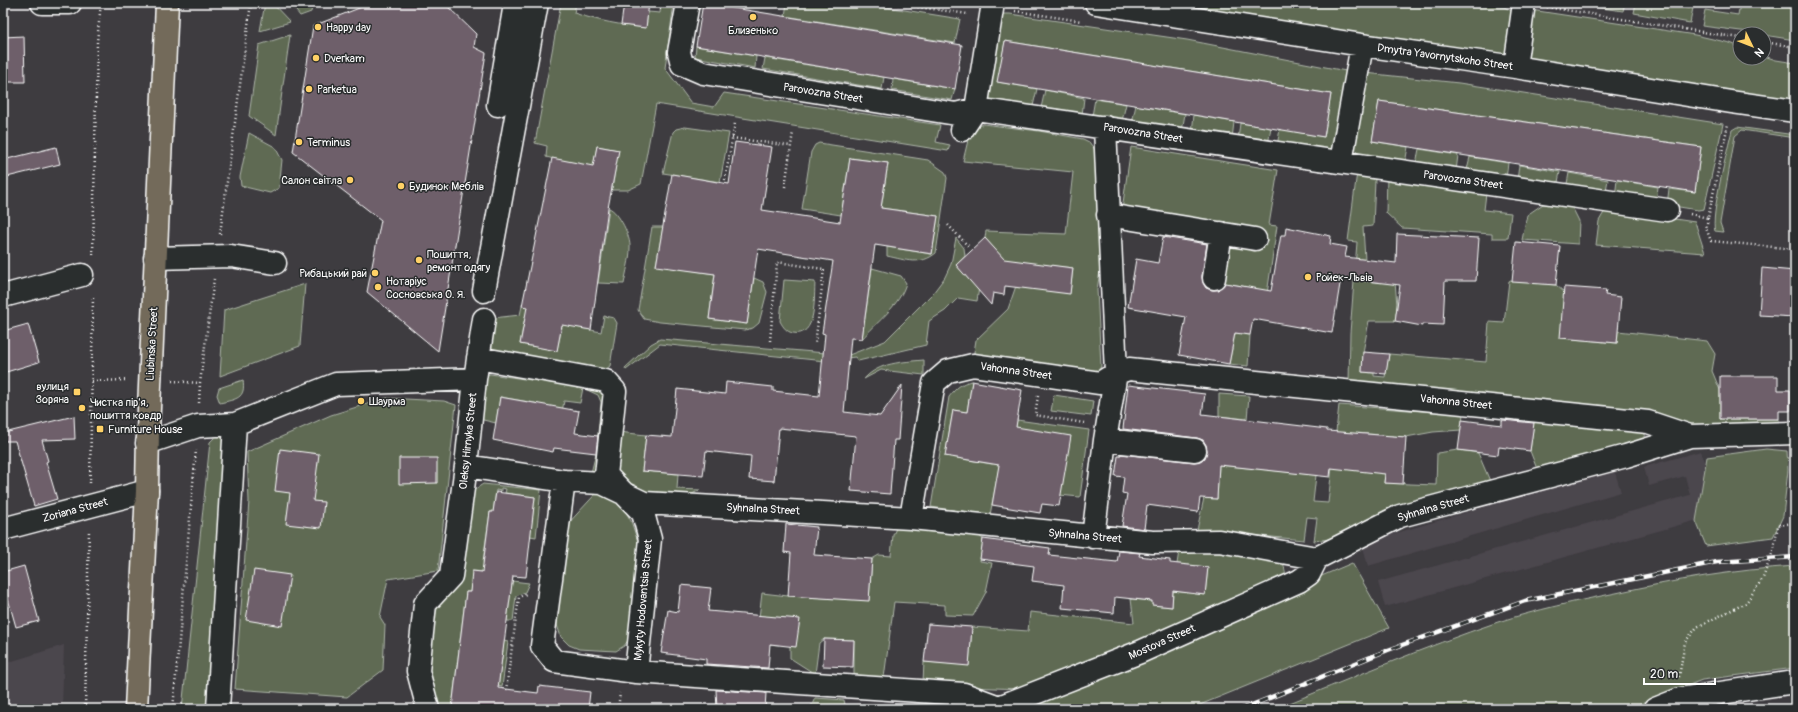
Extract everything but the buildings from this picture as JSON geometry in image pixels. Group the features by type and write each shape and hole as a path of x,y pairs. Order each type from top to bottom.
{"main road":[{"name":"Liubinska Street","path":"136,709 147,491 147,443 167,3"}],"street":[{"path":"42,3 70,3"},
{"path":"498,105 514,10 523,3"},
{"path":"484,291 536,3"},
{"name":"Parovozna Street","path":"688,3 680,52 682,64 703,73 956,114 976,109 1667,210"},
{"path":"962,130 976,109 993,3"},
{"name":"Dmytra Yavornytskoho Street","path":"1096,3 1187,10 1362,46 1515,67 1795,111"},
{"path":"1515,67 1523,3"},
{"path":"1341,162 1362,46"},
{"path":"1092,537 1116,373 1105,127"},
{"path":"1108,215 1255,239"},
{"path":"1214,278 1221,233"},
{"path":"155,258 231,256 275,263"},
{"path":"3,296 89,274"},
{"path":"476,369 484,319"},
{"name":"Vahonna Street","path":"911,518 934,383 948,371 973,365 1100,383 1116,373 1129,368 1648,422 1690,436 1795,433"},
{"name":"Oleksy Hirnyka Street","path":"147,443 198,426 235,424 336,384 476,369 466,466 451,576 425,604 418,671 428,709"},
{"name":"Mykyty Hodovantsia Street","path":"476,369 606,381 614,391 606,475 643,513 650,539 636,672 964,694 997,708"},
{"path":"218,709 235,424"},
{"name":"Syhnalna Street","path":"466,466 564,481 602,483 620,490 644,503 911,518 1153,542 1219,541 1317,558 1400,516 1626,456 1690,436"},
{"path":"1105,440 1195,450"},
{"path":"564,481 542,646 554,661 636,672"},
{"name":"Zoriana Street","path":"3,529 147,491"},
{"name":"Mostova Street","path":"997,708 1140,652 1299,580 1308,574 1317,558"},
{"path":"1655,709 1679,696 1795,682"}],"path":[{"path":"85,709 89,507 89,274 98,42 101,3"},
{"path":"173,709 198,426 200,383 251,3"},
{"path":"1523,3 1732,37"},
{"path":"1772,43 1795,47"},
{"path":"1729,122 1706,228 1711,241 1795,249"},
{"path":"725,180 735,123"},
{"path":"785,187 793,132"},
{"path":"732,138 791,146"},
{"path":"1667,210 1708,218"},
{"path":"948,225 970,248"},
{"path":"770,341 777,262 824,269 816,345"},
{"path":"1038,394 1035,415 1087,424"},
{"path":"1679,696 1685,642 1698,627 1746,603 1763,578 1774,548 1778,524 1795,523"}],"shaded area":[{"path":"1701,451 1719,514 1385,607 1378,582 1690,495 1685,476 1649,486 1644,467"},
{"path":"1614,469 1621,492 1368,566 1362,543"},
{"path":"64,645 62,709 3,709 3,664"}],"green space":[{"path":"265,3 272,3 290,22 260,31"},
{"path":"290,3 313,3 311,12 300,16"},
{"path":"561,3 576,3 574,13 583,16 628,26 646,28 648,12 660,13 661,3 674,3 665,68 691,103 714,107 724,93 940,125 936,142 950,145 948,151 656,104 641,184 628,190 612,190 618,150 597,146 593,168 546,157 547,146 535,143"},
{"path":"787,3 861,3 960,19 955,43 785,16"},
{"path":"1197,3 1481,3 1504,7 1512,11 1512,47 1503,59 1196,10"},
{"path":"1580,3 1625,3 1623,11 1580,5"},
{"path":"1636,3 1660,3 1693,8 1690,23 1634,13"},
{"path":"1740,3 1795,3 1795,40 1772,36 1772,26 1732,26 1732,30 1702,26 1705,10 1738,15"},
{"path":"1531,10 1695,35 1732,44 1732,66 1772,66 1772,59 1795,63 1795,102 1525,60"},
{"path":"1001,14 1010,14 1187,40 1351,72 1335,152 1277,146 1280,129 1324,137 1331,94 1005,41 998,82 1037,89 1033,106 986,98"},
{"path":"290,35 276,135 249,116 259,45"},
{"path":"696,46 756,56 755,68 695,57"},
{"path":"765,58 884,77 882,89 763,69"},
{"path":"1365,73 1459,83 1723,124 1704,209 1698,210 1667,205 1669,189 1695,192 1701,147 1379,101 1372,141 1408,147 1405,163 1360,155 1351,144"},
{"path":"893,79 955,89 952,100 892,90"},
{"path":"1045,90 1084,98 1082,115 1041,108"},
{"path":"1095,99 1126,104 1122,121 1092,116"},
{"path":"1136,105 1185,114 1182,131 1132,123"},
{"path":"1194,115 1234,122 1232,139 1192,132"},
{"path":"1240,123 1271,127 1268,145 1238,140"},
{"path":"983,124 1039,131 1083,139 1089,142 1100,156 1104,245 1097,290 1101,366 1098,373 973,358 976,340 1008,309 1017,283 980,280 977,301 958,298 945,311 929,321 926,345 858,361 855,357 825,361 660,344 626,370 625,368 651,344 660,339 849,355 885,341 933,293 945,277 951,264 956,238 964,248 965,256 956,265 973,284 1002,258 985,238 986,231 1066,234 1073,172 963,161 970,132","holes":["1036,264 1073,268 1070,293"]},
{"path":"685,127 729,133 720,182 663,173 673,132 676,129"},
{"path":"1737,127 1795,135 1795,138 1742,130 1735,136 1720,223 1723,232 1715,231 1715,212 1720,182 1732,130"},
{"path":"249,133 275,147 282,160 279,188 270,193 241,186 240,177"},
{"path":"819,143 928,160 945,172 947,178 936,253 924,260 918,261 887,256 887,247 932,254 938,216 881,208 888,163 850,158 841,215 802,209 811,152 815,145"},
{"path":"1131,147 1278,170 1269,225 1277,226 1265,308 1255,306 1258,289 1221,282 1227,239 1122,210"},
{"path":"1419,149 1458,155 1456,171 1416,164"},
{"path":"1470,157 1508,163 1506,179 1466,173"},
{"path":"1519,165 1560,172 1557,187 1517,181"},
{"path":"1357,172 1370,175 1375,180 1373,226 1363,227 1365,260 1362,280 1374,282 1395,281 1397,306 1395,321 1369,321 1363,352 1362,372 1374,373 1374,376 1385,377 1389,354 1486,362 1489,322 1504,323 1509,281 1556,285 1564,292 1561,338 1617,343 1618,331 1707,341 1715,354 1712,371 1720,390 1720,419 1779,419 1779,424 1696,425 1607,409 1349,382 1350,333 1357,242 1348,241"},
{"path":"1569,173 1608,180 1605,195 1566,189"},
{"path":"1387,176 1487,185 1484,210 1511,213 1508,238 1492,238 1492,234 1402,228 1386,213"},
{"path":"1617,180 1658,187 1656,203 1615,197"},
{"path":"1543,204 1572,207 1579,221 1578,244 1522,240 1527,215"},
{"path":"609,208 617,214 624,225 630,243 624,284 598,283"},
{"path":"1606,209 1695,222 1705,253 1596,245 1599,221"},
{"path":"652,227 663,227 656,265 715,274 709,319 747,324 754,278 763,282 767,292 759,323 753,328 745,330 660,322 644,319 638,310"},
{"path":"872,268 901,276 906,283 899,299 862,339"},
{"path":"784,280 815,282 813,315 806,329 801,333 789,332 780,321"},
{"path":"305,284 300,346 220,376 224,310"},
{"path":"522,306 549,312 576,327 601,332 604,316 614,318 617,323 610,366 605,370 493,352 489,343 493,318 520,315","holes":["524,321 562,327 557,350 520,344"]},
{"path":"1235,333 1250,335 1248,366 1229,364"},
{"path":"924,360 924,375 881,370 864,379 870,373 884,366 900,362"},
{"path":"490,374 600,390 605,393 596,473 591,473 596,453 601,402 598,395 583,388 580,403 564,401 562,412 535,403 500,397 496,423 479,419 485,375"},
{"path":"243,380 243,391 239,397 220,403 217,395 219,388"},
{"path":"972,381 967,412 953,410 945,456 992,464 1000,462 990,515 931,507 949,397 959,386"},
{"path":"1219,394 1249,396 1247,419 1219,416"},
{"path":"1054,395 1093,401 1091,416 1051,411"},
{"path":"386,398 444,401 456,405 438,571 388,579 380,617 385,625 383,670 347,697 235,689 249,501 247,452 331,415"},
{"path":"1339,405 1463,414 1461,430 1433,432 1406,437 1356,433 1353,462 1385,474 1384,483 1436,485 1437,453 1458,450 1478,453 1490,481 1337,538 1314,541 1317,518 1307,517 1304,540 1197,530 1204,498 1217,499 1219,465 1316,475 1313,502 1328,503"},
{"path":"1017,420 1089,430 1080,497 1059,495 1014,436"},
{"path":"1534,421 1645,431 1645,443 1537,469 1530,451"},
{"path":"618,432 646,435 642,471 678,474 677,489 700,490 692,494 637,493 616,478"},
{"path":"216,436 225,436 208,709 182,709 210,442"},
{"path":"1766,449 1787,451 1788,470 1783,516 1773,537 1706,546 1696,521 1707,457"},
{"path":"483,484 541,490 536,537 530,536 535,497 505,493 506,489 501,488 501,491 496,490 493,512 490,512 483,561 485,572 473,571 470,592 466,592 452,707 458,709 434,709 429,668 431,630 471,492"},
{"path":"601,488 622,505 631,521 639,549 629,639 624,646 616,651 579,649 569,645 561,637 557,625 565,527"},
{"path":"897,526 975,533 983,539 980,561 992,563 986,592 973,616 945,615 945,605 894,602 884,678 854,676 854,640 824,639 819,643 815,674 790,658 790,646 781,625 779,645 756,643 762,593 788,596 869,600 872,559 879,555 891,556 893,535"},
{"path":"1179,551 1242,554 1283,561 1287,581 1022,689 968,687 923,682 924,662 969,665 972,627 1028,631 1030,612 1134,623 1131,599 1152,601 1153,605 1172,607 1173,591 1205,595 1208,567 1177,564"},
{"path":"1352,563 1389,628 1190,709 1010,709"},
{"path":"1795,566 1795,668 1702,680 1628,709 1275,709 1442,642 1498,622 1556,606 1682,580 1750,570"},
{"path":"512,581 529,583 525,592 516,596 513,621 507,621"},
{"path":"504,641 508,642 502,687 498,686"},
{"path":"815,698 844,700 846,709 810,709"}],"railway":[{"path":"1242,709 1388,650 1525,601 1717,562 1795,557"}],"place":[{"name":"Близенько","path":"753,17"},
{"name":"Happy day","path":"318,27"},
{"name":"Dverkam","path":"316,58"},
{"name":"Parketua","path":"309,89"},
{"name":"Terminus","path":"299,142"},
{"name":"Салон світла","path":"350,180"},
{"name":"Будинок Меблів","path":"401,186"},
{"name":"Пошиття, ремонт одягу","path":"419,260"},
{"name":"Рибацький рай","path":"375,273"},
{"name":"Ройек-Львів","path":"1308,277"},
{"name":"Нотаріус Сосновська О. Я.","path":"378,287"},
{"name":"вулиця Зоряна","path":"77,392"},
{"name":"Шаурма","path":"361,401"},
{"name":"Чистка пір'я, пошиття ковдр","path":"82,408"},
{"name":"Furniture House","path":"100,429"}]}
